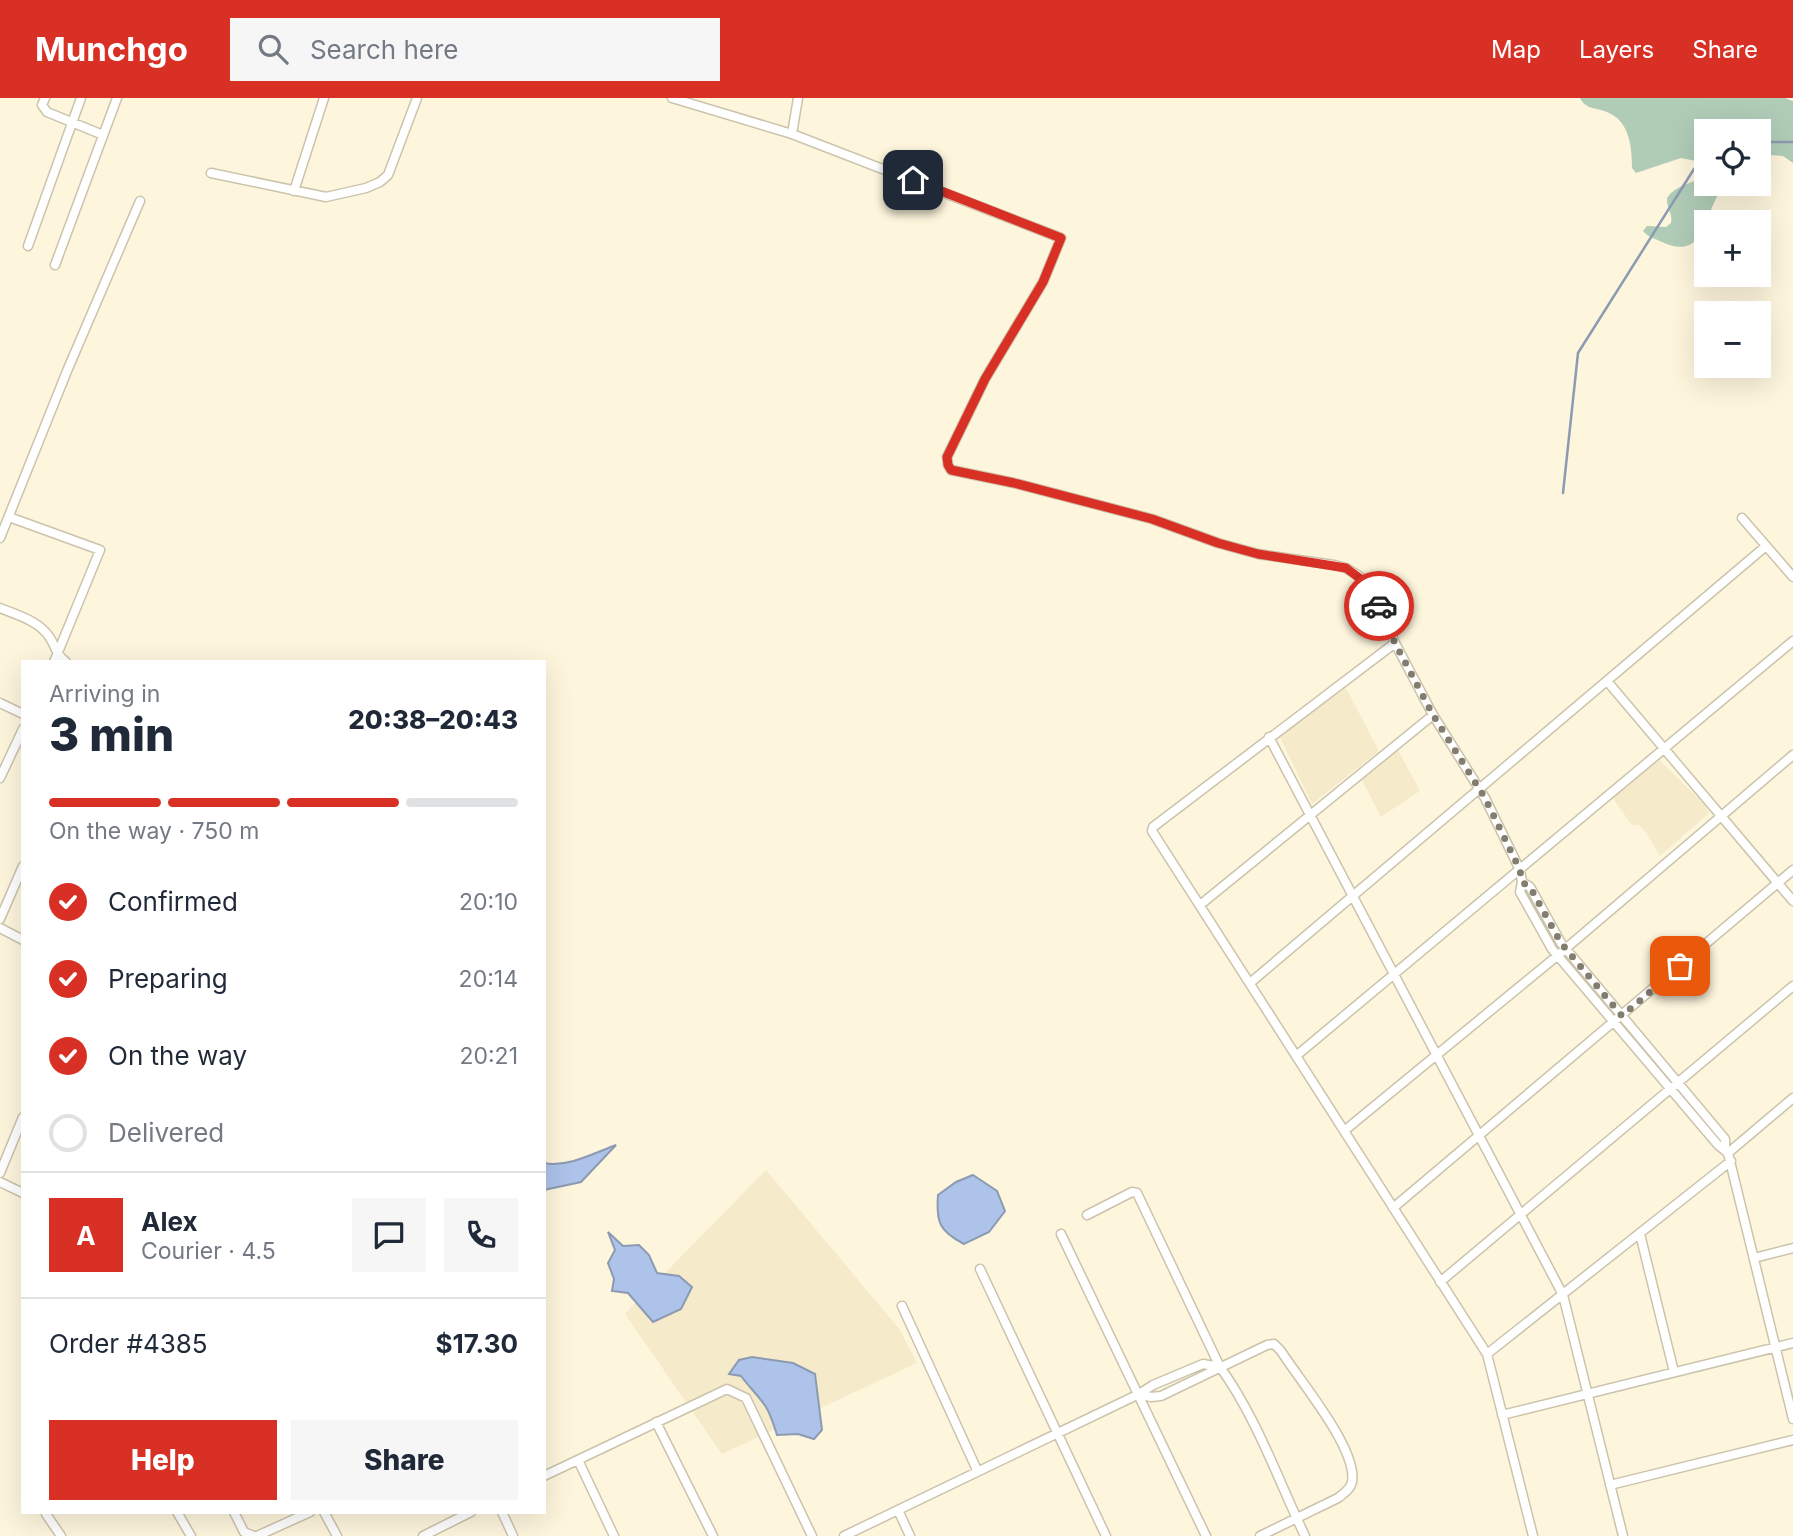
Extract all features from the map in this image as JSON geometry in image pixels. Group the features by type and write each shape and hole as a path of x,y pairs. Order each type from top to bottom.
{"street":[{"path":"45,98 42,105 47,112 103,135"},
{"path":"28,246 81,98"},
{"path":"55,265 117,98"},
{"path":"294,191 324,98"},
{"path":"211,173 326,197 366,188 380,182 387,175 417,98"},
{"path":"672,98 792,134 1061,238 1043,282 985,379 947,457 951,470 1014,483 1152,519 1258,554 1346,568 1366,583 1433,715 1479,788 1520,870 1520,892 1557,956 1728,1154"},
{"path":"792,134 798,98"},
{"path":"0,538 67,371 140,201"},
{"path":"9,517 100,550 56,658"},
{"path":"1742,518 1793,578"},
{"path":"1250,983 1766,546"},
{"path":"0,608 31,621 42,629 50,638 56,658"},
{"path":"1296,1056 1793,640"},
{"path":"1395,643 1153,827 1154,836 1487,1354 1533,1536"},
{"path":"1607,681 1793,901"},
{"path":"0,704 21,713"},
{"path":"1199,905 1433,715"},
{"path":"0,778 21,733"},
{"path":"1269,737 1563,1295 1623,1536"},
{"path":"1344,1131 1557,956 1793,755"},
{"path":"1393,1208 1793,870"},
{"path":"0,919 21,871"},
{"path":"1522,882 1530,887 1565,949 1725,1139 1793,1419"},
{"path":"1,931 21,939"},
{"path":"1440,1282 1793,986"},
{"path":"1487,1354 1640,1234 1793,1098"},
{"path":"0,1173 21,1121"},
{"path":"0,1182 21,1192"},
{"path":"1087,1215 1132,1192 1137,1193 1305,1536"},
{"path":"1061,1234 1206,1536"},
{"path":"1640,1234 1674,1373"},
{"path":"1754,1258 1793,1248"},
{"path":"980,1269 1105,1536"},
{"path":"902,1306 977,1470"},
{"path":"1502,1415 1793,1343"},
{"path":"1139,1394 1161,1396 1267,1345 1275,1345 1343,1443 1352,1483 1348,1490 1261,1536"},
{"path":"844,1536 1153,1385 1203,1364 1220,1367"},
{"path":"546,1475 727,1389 746,1398 812,1536"},
{"path":"656,1422 713,1536"},
{"path":"1610,1485 1793,1440"},
{"path":"579,1460 614,1536"},
{"path":"898,1510 910,1536"},
{"path":"46,1514 61,1536"},
{"path":"178,1514 191,1536"},
{"path":"235,1514 244,1532 256,1536 306,1514"},
{"path":"325,1514 337,1536"},
{"path":"423,1536 467,1514"},
{"path":"503,1514 513,1536"}],"shaded area":[{"path":"1346,688 1379,751 1312,804 1280,737"},
{"path":"1398,750 1420,791 1381,817 1362,780"},
{"path":"1657,758 1705,805 1709,813 1660,856 1646,832 1639,825 1632,825 1610,794"},
{"path":"766,1170 900,1330 917,1363 722,1454 625,1314"}],"green space":[{"path":"1580,98 1785,98 1793,101 1793,163 1783,156 1771,155 1771,119 1694,119 1694,161 1681,158 1636,173 1632,168 1626,129 1616,117 1583,102"},
{"path":"1694,181 1694,196 1718,196 1711,210 1694,210 1694,242 1678,247 1650,237 1643,231 1647,226 1666,227 1671,223 1667,198 1676,189"}],"water":[{"path":"616,1145 581,1182 546,1190 546,1163 571,1162"},
{"path":"973,1175 997,1191 1005,1211 989,1232 964,1244 949,1235 941,1225 938,1195 956,1182"},
{"path":"608,1232 623,1246 639,1245 649,1255 657,1273 679,1276 692,1287 681,1309 653,1322 628,1293 612,1291 614,1279 608,1263 615,1250"},
{"path":"752,1357 793,1363 815,1374 822,1430 814,1439 798,1434 777,1435 769,1413 760,1399 741,1376 729,1374 739,1360"}],"waterway":[{"path":"1771,142 1793,142"},
{"path":"1563,493 1578,353 1694,169"}],"way so far":[{"path":"1379,606 1433,715 1485,798 1520,870 1522,882 1530,887 1561,943 1622,1016 1680,966"}],"route":[{"path":"913,180 1061,238 1043,282 985,379 947,457 951,470 1014,483 1152,519 1258,554 1346,568 1366,583 1379,606"}]}
